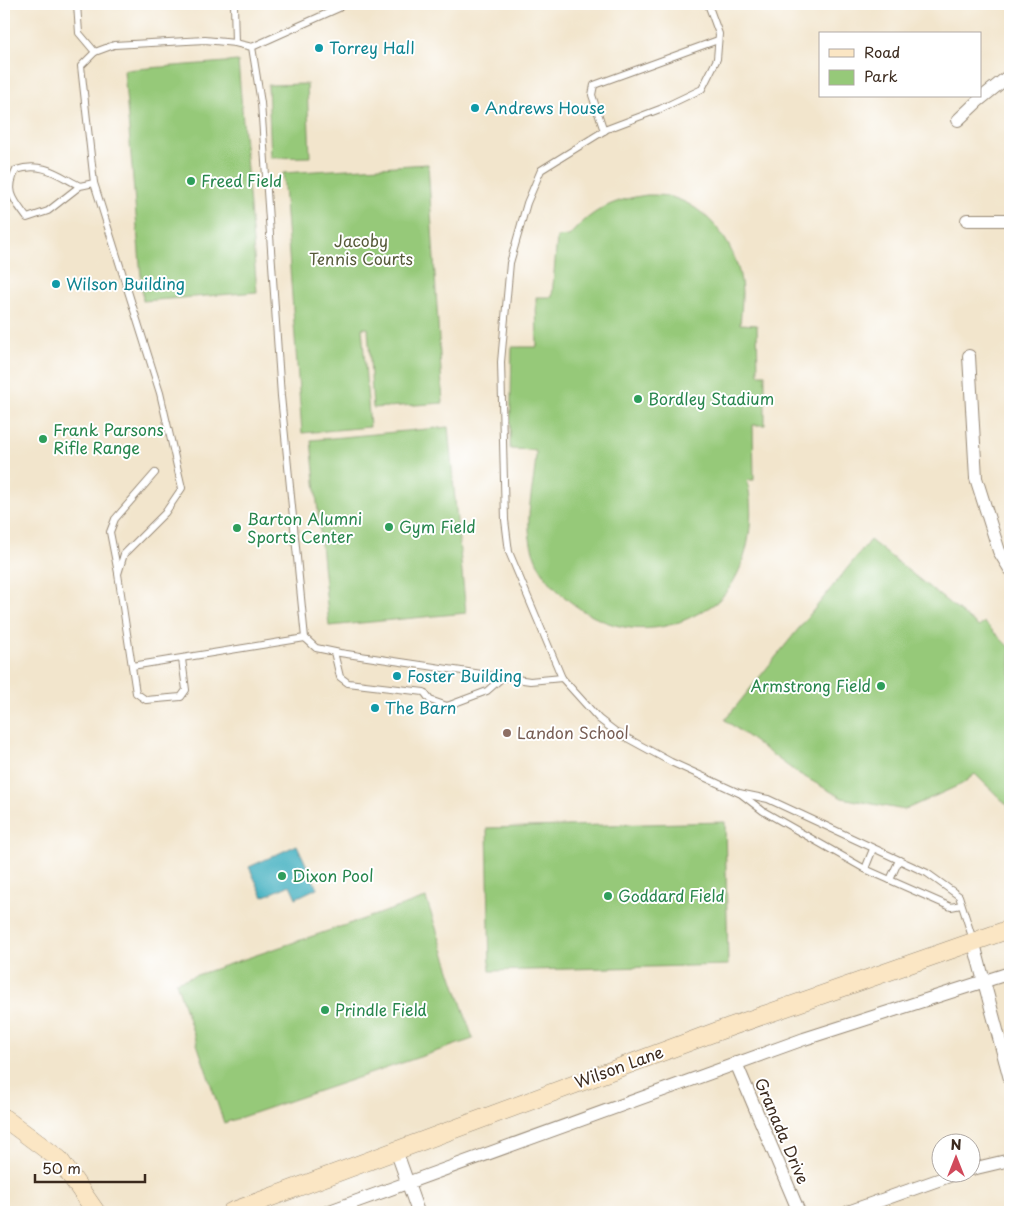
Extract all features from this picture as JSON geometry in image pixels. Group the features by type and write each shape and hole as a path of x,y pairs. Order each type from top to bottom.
{"main road":[{"name":"Wilson Lane","path":"231,1212 718,1031 974,944 1010,929"},
{"path":"4,1118 59,1159 96,1212"}],"street":[{"path":"982,98 1010,75"},
{"path":"958,120 981,98"},
{"path":"967,220 1010,220"},
{"path":"969,356 976,478 999,552 1007,565"},
{"path":"974,944 986,981 1010,1078"},
{"path":"327,1212 736,1063 1010,973"},
{"name":"Granada Drive","path":"736,1063 799,1212"},
{"path":"396,1150 418,1212"},
{"path":"982,1167 1010,1160"},
{"path":"848,1212 932,1182"}],"lane":[{"path":"77,4 79,33 95,52"},
{"path":"234,4 235,43"},
{"path":"118,574 124,554 165,513 182,488 160,393 94,183 82,66 95,52 114,44 204,40 235,43 252,47 339,8 342,4"},
{"path":"708,4 718,34 717,59 702,88 660,109 604,131 541,170 520,221 510,263 500,362 505,520 509,552 562,678 599,719 616,732 671,762 740,793 768,799 942,882 959,896 960,905 974,944"},
{"path":"604,131 592,95 594,85 718,40"},
{"path":"252,47 261,103 281,396 305,618 305,638 316,648 334,652 530,681 562,678"},
{"path":"80,186 42,167 29,166 16,170 10,182 12,198 27,218 48,211 80,186 94,183"},
{"path":"155,473 115,519 110,532 136,693 146,700 181,697 186,690 182,659"},
{"path":"132,666 305,638"},
{"path":"334,652 340,677 348,683 424,692 430,700 447,706 460,703 487,691 503,677"},
{"path":"740,793 763,811 865,869 951,907 960,905"},
{"path":"865,869 874,849"},
{"path":"890,880 899,860"}],"green space":[{"name":"Freed Field","path":"238,61 257,292 143,301 124,70"},
{"path":"307,84 310,157 271,158 268,85"},
{"name":"Jacoby Tennis Courts","path":"428,164 443,403 373,408 368,328 362,328 370,427 302,433 283,173"},
{"name":"Bordley Stadium","path":"647,195 667,196 683,201 697,209 720,232 729,246 736,261 740,277 742,305 740,324 757,325 758,374 765,374 765,425 753,425 754,480 747,480 751,511 748,543 737,574 729,588 719,600 697,614 680,622 647,629 614,625 598,619 567,599 549,582 536,560 529,532 536,450 510,449 512,347 537,347 536,297 552,297 557,237 569,236 586,219 613,203"},
{"name":"Gym Field","path":"448,427 466,613 329,626 311,440"},
{"name":"Armstrong Field","path":"870,540 979,627 984,622 1010,648 1010,821 1008,806 975,774 962,784 904,810 842,798 796,772 725,720"},
{"name":"Goddard Field","path":"725,822 728,965 490,971 487,828"},
{"name":"Prindle Field","path":"426,898 473,1039 224,1123 176,982"}],"water":[{"name":"Dixon Pool","path":"297,845 317,888 296,898 290,885 263,897 249,867"}],"place":[{"name":"Torrey Hall","path":"319,48"},
{"name":"Andrews House","path":"475,108"},
{"name":"Freed Field","path":"191,181"},
{"name":"Wilson Building","path":"56,284"},
{"name":"Bordley Stadium","path":"638,399"},
{"name":"Frank Parsons Rifle Range","path":"43,439"},
{"name":"Gym Field","path":"389,527"},
{"name":"Barton Alumni Sports Center","path":"237,528"},
{"name":"Foster Building","path":"397,676"},
{"name":"Armstrong Field","path":"881,686"},
{"name":"The Barn","path":"375,708"},
{"name":"Landon School","path":"507,733"},
{"name":"Dixon Pool","path":"282,876"},
{"name":"Goddard Field","path":"608,896"},
{"name":"Prindle Field","path":"325,1010"}]}
